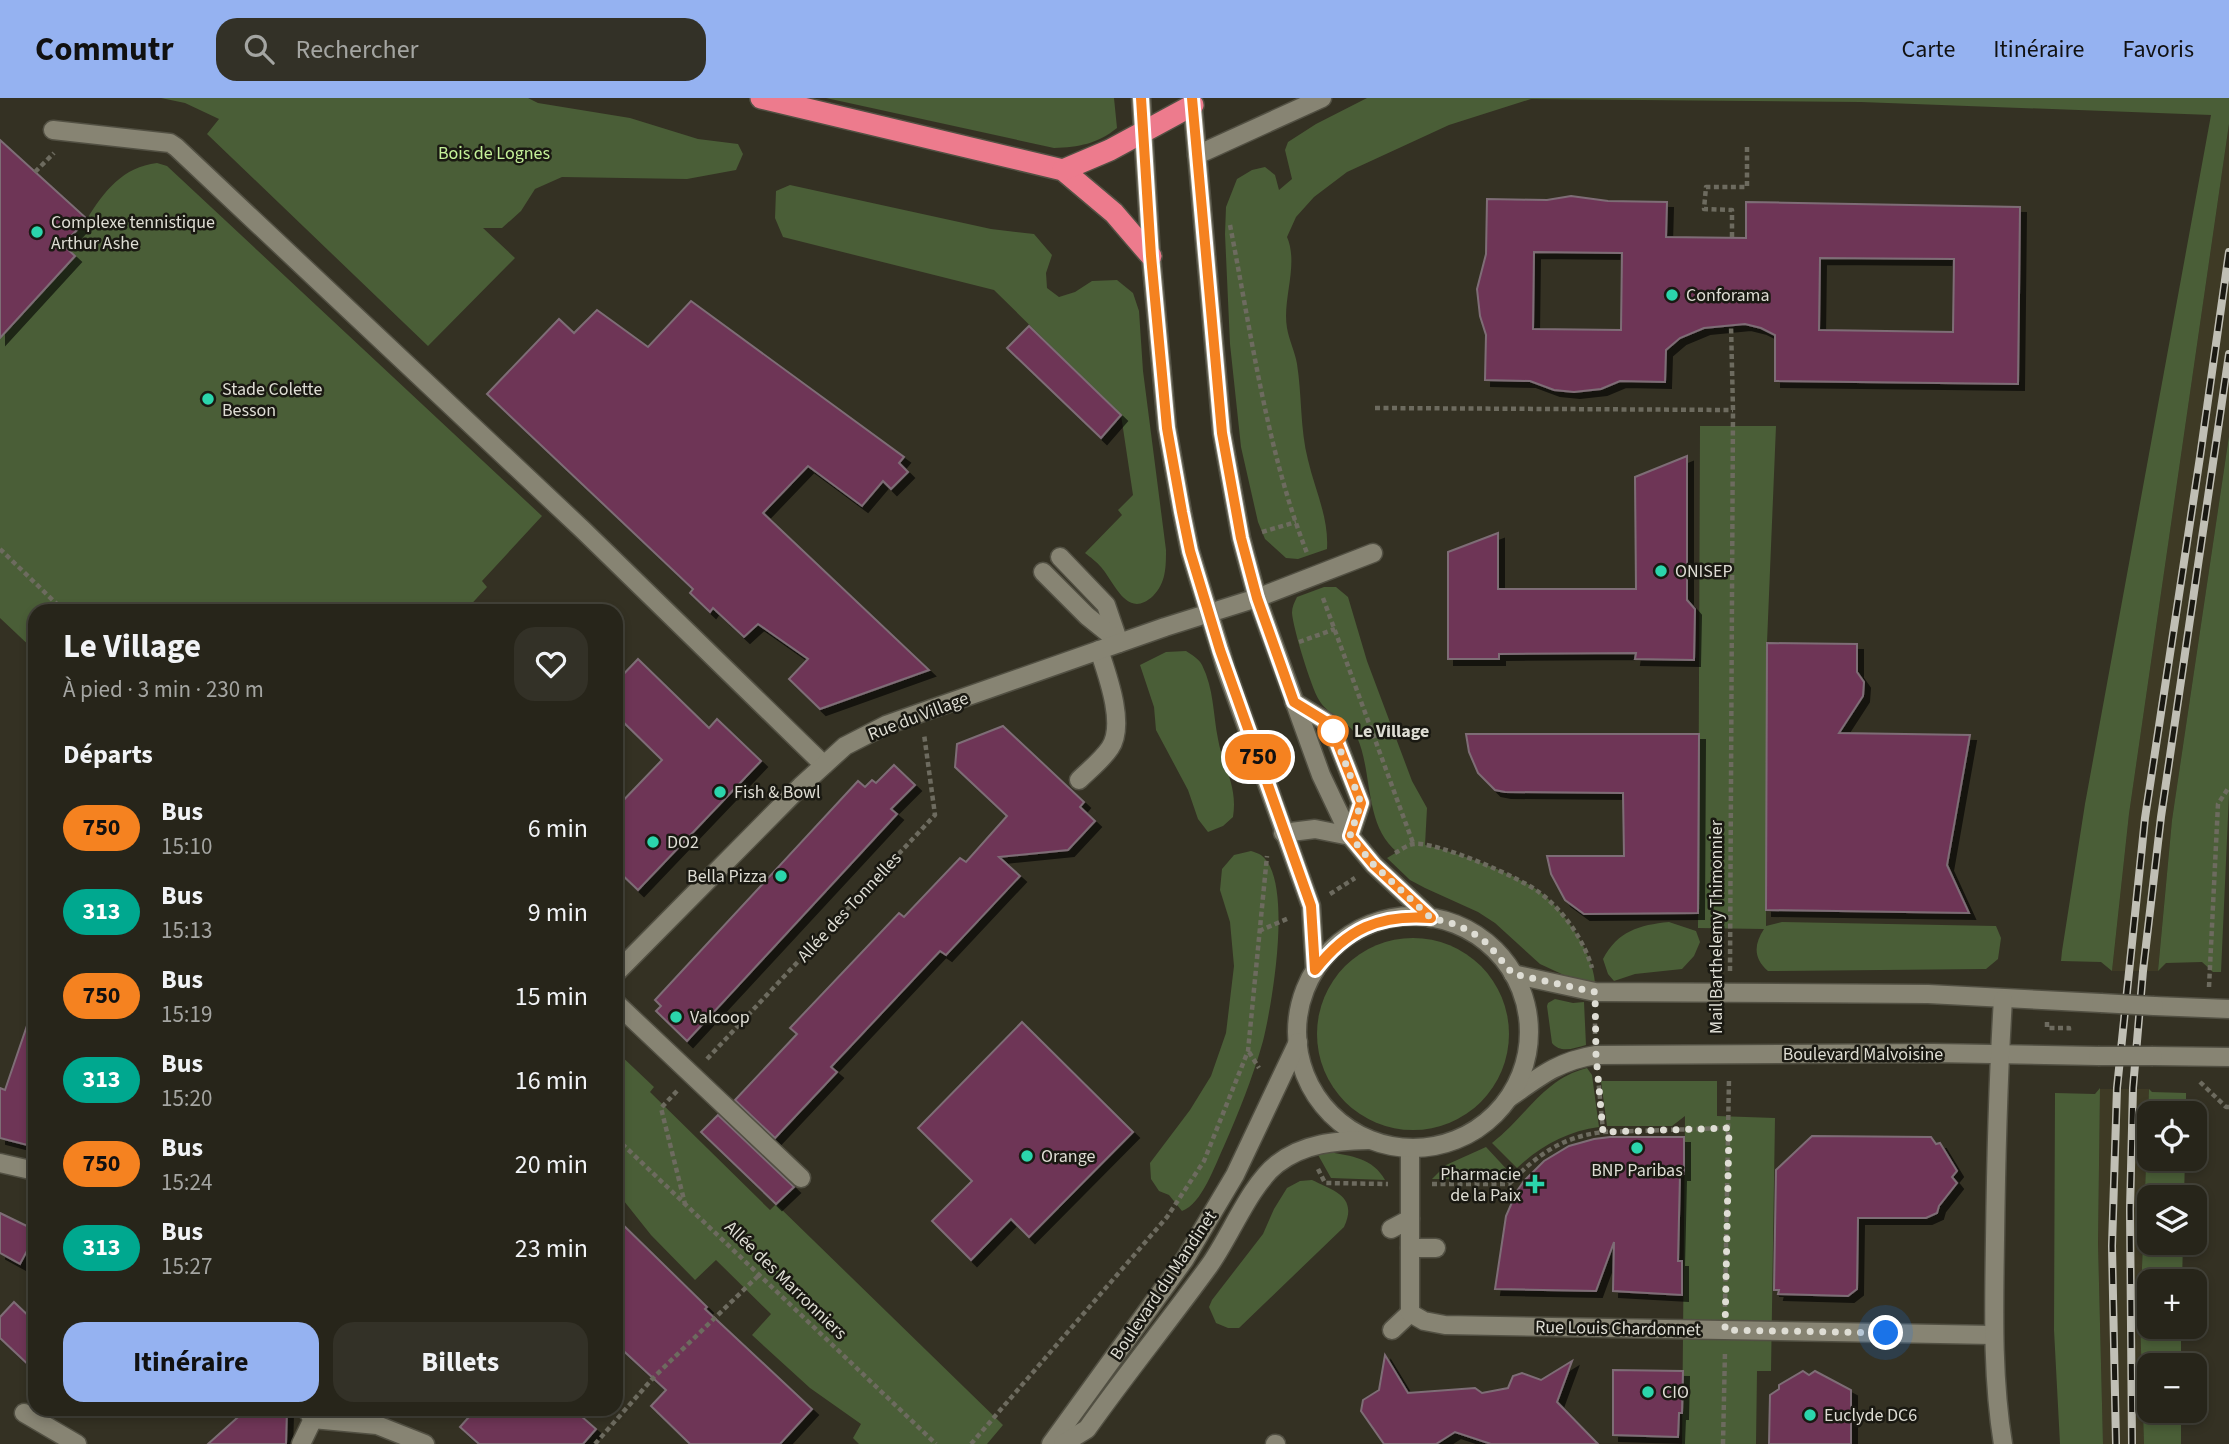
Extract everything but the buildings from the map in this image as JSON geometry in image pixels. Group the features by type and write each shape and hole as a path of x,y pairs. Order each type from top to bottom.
{"highway":[{"path":"761,98 1063,170 1114,213 1151,256"},
{"path":"1063,170 1110,150 1192,101"}],"street":[{"path":"1140,98 1167,428 1190,551 1208,613 1283,834 1311,906 1315,970"},
{"path":"1197,155 1322,98"},
{"path":"1192,101 1222,433 1241,538 1257,598 1321,775 1350,836 1374,865 1431,918"},
{"path":"53,130 170,143 176,147 583,530 824,765"},
{"name":"Rue du Village","path":"623,967 845,746 917,714 1098,650 1257,598 1373,553"},
{"path":"1060,557 1106,606 1119,643"},
{"path":"1043,572 1087,616 1119,643"},
{"path":"1079,780 1111,747 1115,736 1115,710 1110,683 1098,650"},
{"path":"1294,702 1330,724 1361,803 1350,836"},
{"path":"1283,834 1315,829 1350,836"},
{"path":"1409,916 1431,918 1470,931 1487,943 1513,974 1523,994 1528,1015 1526,1058 1520,1079 1509,1098 1494,1116 1476,1130 1444,1144 1410,1149 1388,1146 1368,1140 1341,1123 1319,1101 1301,1063 1297,1023 1301,1004 1315,970 1329,952 1346,937 1387,919 1409,916"},
{"path":"1513,974 1595,992 1927,994 2229,1009"},
{"path":"2003,999 1993,1335 1998,1415 2003,1444"},
{"path":"623,1010 801,1178"},
{"name":"Boulevard du Mandinet","path":"1051,1444 1185,1259 1235,1175 1298,1042"},
{"name":"Boulevard Malvoisine","path":"1509,1098 1555,1066 1596,1055 2000,1054 2229,1057"},
{"name":"Boulevard du Mandinet","path":"1063,1444 1087,1429 1211,1264 1262,1180 1277,1164 1306,1147 1328,1141 1368,1140"},
{"path":"1392,1330 1410,1313 1410,1149"},
{"path":"0,1163 28,1169"},
{"path":"1391,1228 1410,1219"},
{"path":"1410,1248 1436,1248"},
{"name":"Rue Louis Chardonnet","path":"1410,1313 1424,1321 1445,1325 1993,1335"},
{"path":"24,1413 28,1415"},
{"path":"29,1416 77,1444"},
{"path":"301,1444 309,1416"},
{"path":"322,1416 377,1425 425,1444"}],"path":[{"path":"1732,237 1732,210 1704,209 1706,187 1747,187 1747,145"},
{"path":"1229,220 1267,410 1296,522 1413,843"},
{"name":"Mail Barthelemy Thimonnier","path":"1730,993 1733,410 1731,325"},
{"path":"1375,408 1733,410"},
{"path":"1258,534 1296,522"},
{"path":"0,549 57,604"},
{"path":"1299,642 1335,629"},
{"name":"Allée des Tonnelles","path":"685,1204 661,1108 935,815 923,730 917,714"},
{"path":"2208,1009 2218,804 2229,787"},
{"path":"1258,932 1311,906 1413,843 1430,846 1514,876 1542,894 1569,924 1589,958 1595,980 1596,1055 1603,1132"},
{"path":"971,1444 1167,1217 1204,1161 1248,1051 1267,854"},
{"path":"1248,1051 1273,1091"},
{"name":"Mail Barthelemy Thimonnier","path":"1723,1444 1729,1056"},
{"path":"2189,1082 2202,1082 2225,1107 2229,1107"},
{"path":"1306,1147 1325,1183 1509,1184 1546,1150 1584,1134 1729,1128"},
{"name":"Allée des Marronniers","path":"623,1145 936,1444"},
{"path":"623,1412 654,1377 760,1274"},
{"path":"595,1444 620,1416"}],"shaded area":[{"path":"2229,124 2229,436 2172,820 2158,971 2112,971 2129,814"},
{"path":"2100,1089 2149,1089 2149,1101 2137,1101 2137,1171 2146,1171 2145,1185 2137,1185 2137,1255 2142,1255 2142,1269 2137,1269 2137,1339 2141,1339 2141,1353 2137,1353 2137,1423 2143,1423 2144,1444 2103,1444 2098,1243"}],"green space":[{"name":"Bois de Lognes","path":"161,98 528,98 538,103 630,118 698,139 738,144 743,154 736,170 687,179 562,177 535,189 521,211 502,228 483,228 515,258 428,346 207,134 219,119 185,103"},
{"path":"826,98 1114,98 1117,128 1087,144 1054,148"},
{"path":"1367,98 2229,98 2229,124 2129,814 2112,971 2101,962 2061,961 2062,951 2085,804 2211,115 1861,102 1531,99 1449,125 1347,172 1314,197 1296,217 1287,237 1291,270 1287,328 1297,364 1305,448 1324,515 1327,549 1298,559 1286,558 1265,539 1258,522 1241,447 1230,344 1226,207 1237,179 1252,170 1265,167 1275,175 1279,190 1292,179 1285,150 1288,142 1316,124"},
{"name":"Stade Colette Besson","path":"157,163 167,166 542,516 482,581 487,587 471,604 28,604 28,644 0,618 0,188 87,219 100,199 116,182 145,165"},
{"path":"790,185 991,229 1034,234 1052,255 1046,273 1047,288 1059,297 1075,292 1092,281 1117,280 1133,293 1139,311 1143,371 1166,550 1163,580 1153,596 1136,604 1129,602 1122,597 1099,565 1085,553 1122,515 1118,510 1133,495 1121,415 994,290 783,237 775,218 776,191"},
{"path":"1700,426 1776,426 1767,643 1766,926 1782,922 1996,926 2001,938 1998,959 1986,969 1768,971 1760,961 1757,951 1758,940 1764,929 1698,928"},
{"path":"2229,436 2229,794 2221,972 2213,972 2202,962 2166,963 2158,971 2172,820"},
{"path":"1324,587 1336,587 1348,597 1367,661 1412,781 1427,808 1425,845 1484,864 1540,892 1576,933 1589,958 1595,983 1566,976 1540,964 1495,923 1478,912 1410,880 1387,858 1397,852 1386,841 1379,828 1357,737 1349,726 1327,710 1319,700 1307,671 1293,621 1293,605 1297,597"},
{"path":"1186,651 1199,661 1206,674 1220,749 1233,795 1233,817 1223,826 1208,832 1198,819 1188,790 1156,730 1154,707 1140,665 1166,652"},
{"path":"1251,851 1261,855 1271,868 1279,915 1275,973 1267,1024 1250,1081 1212,1173 1196,1201 1182,1211 1169,1195 1159,1191 1151,1179 1150,1163 1190,1110 1211,1076 1226,1033 1234,966 1230,922 1220,890 1222,869 1234,855"},
{"path":"1669,922 1696,931 1700,942 1694,956 1682,969 1635,974 1614,981 1608,974 1603,959 1615,942 1630,931"},
{"path":"1413,938 1450,945 1481,966 1502,997 1509,1034 1502,1071 1481,1102 1450,1123 1413,1130 1376,1123 1345,1102 1324,1071 1317,1034 1324,997 1345,966 1376,945"},
{"path":"1555,999 1573,1003 1584,1002 1586,1045 1564,1049 1552,1043 1547,1006"},
{"path":"623,1058 654,1087 650,1092 770,1210 776,1204 1003,1425 987,1444 859,1444 853,1438 861,1424 810,1388 752,1335 771,1314 716,1260 695,1280 651,1235 623,1200"},
{"path":"1587,1068 1592,1075 1599,1127 1576,1132 1555,1141 1517,1168 1492,1143 1558,1081"},
{"path":"1601,1081 1717,1081 1717,1116 1775,1118 1771,1371 1757,1371 1756,1444 1682,1444 1685,1116 1672,1126 1607,1126"},
{"path":"2100,1088 2098,1243 2103,1444 2060,1444 2054,1330 2055,1093 2095,1094"},
{"path":"2149,1089 2152,1092 2186,1093 2186,1101 2149,1101"},
{"path":"1486,1147 1512,1175 1507,1180 1432,1179 1446,1165"},
{"path":"1329,1152 1368,1163 1385,1180 1331,1178 1317,1153"},
{"path":"2146,1171 2185,1171 2184,1185 2145,1185"},
{"path":"1312,1180 1342,1196 1348,1209 1344,1227 1239,1328 1228,1328 1216,1323 1209,1307 1212,1300 1263,1234 1287,1188 1300,1181"},
{"path":"2142,1255 2183,1255 2182,1269 2142,1269"},
{"path":"2141,1339 2181,1339 2181,1353 2141,1353"},
{"path":"2143,1423 2181,1423 2181,1444 2144,1444"}],"railway":[{"path":"2116,1444 2112,1246 2117,1088 2145,818 2229,252"},
{"path":"2132,1444 2130,1209 2133,1088 2143,971 2161,817 2229,354"}],"bus line":[{"name":"750","path":"1141,98 1151,256 1167,428 1182,512 1190,551 1220,650 1283,834 1311,906 1315,970 1329,952 1346,937 1366,926 1409,916 1431,918 1374,865 1350,836 1361,803 1345,762 1330,724 1294,702 1257,598 1241,538 1222,433 1192,98"}],"place":[{"name":"Complexe tennistique Arthur Ashe","path":"37,232"},
{"name":"Conforama","path":"1672,295"},
{"name":"Stade Colette Besson","path":"208,399"},
{"name":"ONISEP","path":"1661,571"},
{"name":"Le Village","path":"1333,731"},
{"name":"Fish & Bowl","path":"720,792"},
{"name":"DO2","path":"653,842"},
{"name":"Bella Pizza","path":"781,876"},
{"name":"Valcoop","path":"676,1017"},
{"name":"BNP Paribas","path":"1637,1148"},
{"name":"Orange","path":"1027,1156"},
{"name":"Pharmacie de la Paix","path":"1535,1184"},
{"name":"CIO","path":"1648,1392"},
{"name":"Euclyde DC6","path":"1810,1415"}],"route":[{"path":"1333,731 1330,724 1361,803 1350,836 1374,865 1431,918 1470,931 1487,943 1513,974 1595,992 1596,1055 1603,1132 1729,1128 1725,1330 1886,1333"}]}
